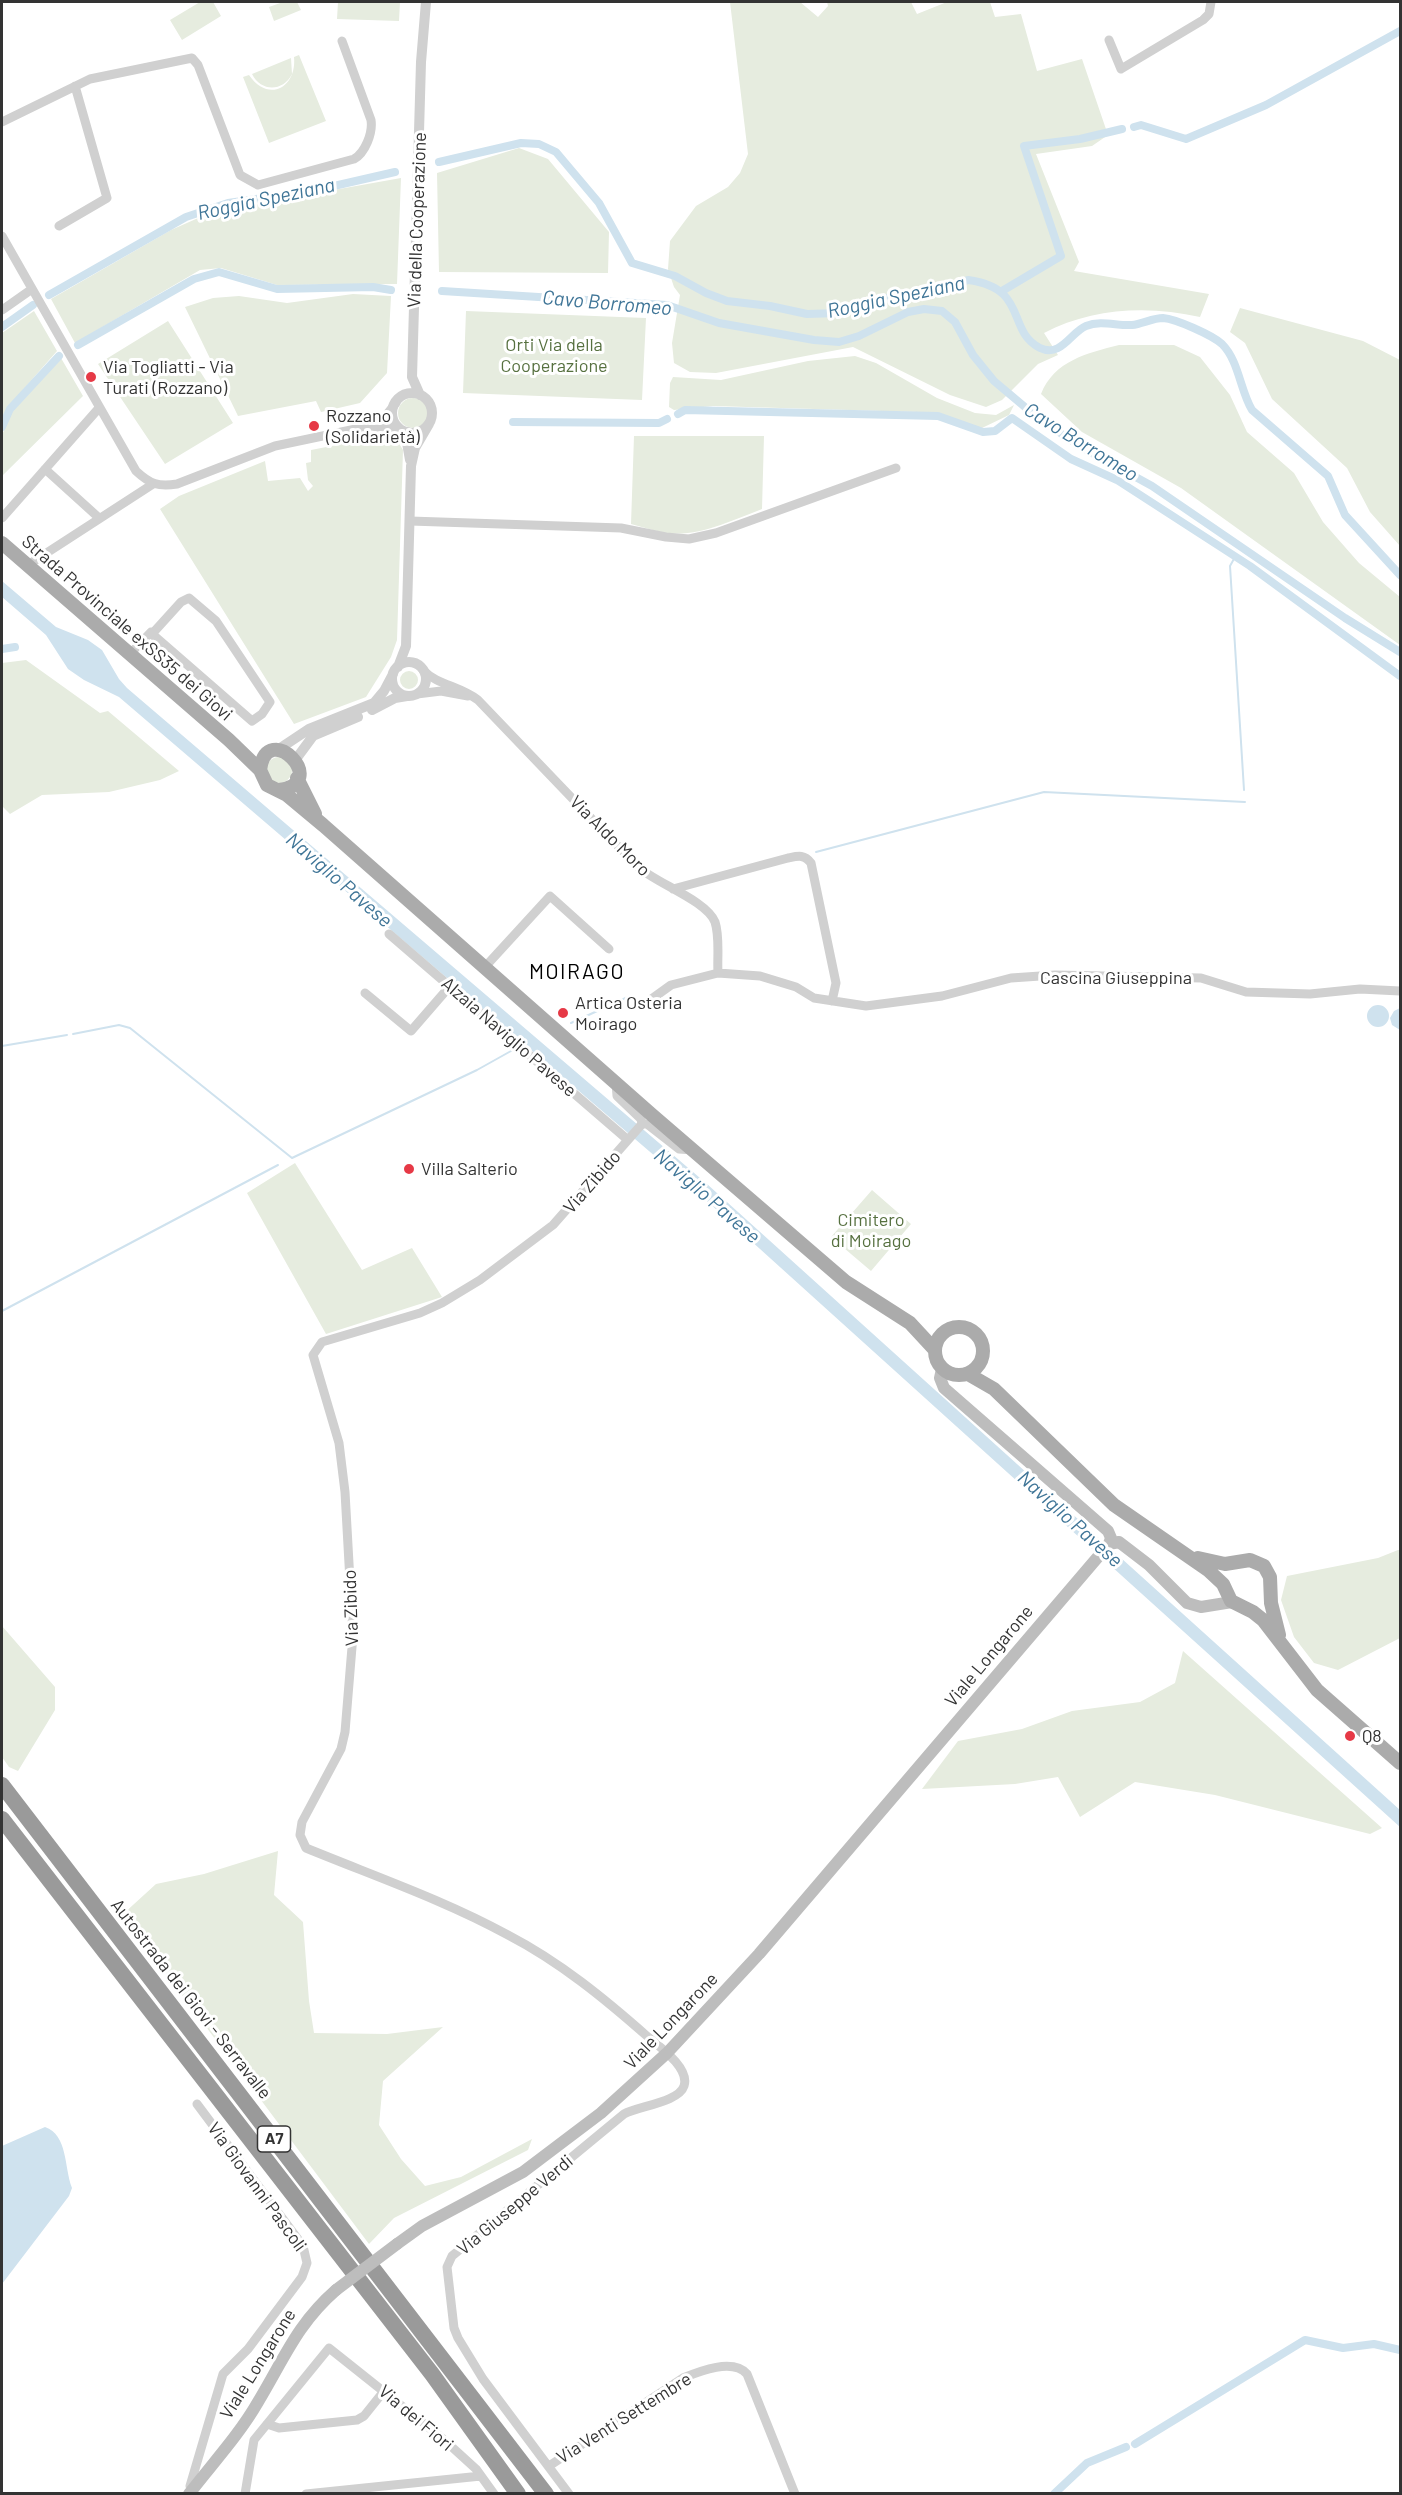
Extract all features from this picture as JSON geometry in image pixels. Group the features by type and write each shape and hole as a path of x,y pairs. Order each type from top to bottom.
{"highway":[{"name":"Autostrada dei Giovi - Serravalle","path":"2,1785 546,2493"},
{"name":"A7","path":"2,1818 432,2374 518,2493"}],"main road":[{"name":"Strada Provinciale exSS35 dei Giovi","path":"2,543 129,656 229,740"},
{"path":"229,740 255,751 285,751 296,759 299,770 297,778 289,787 279,790"},
{"path":"229,740 260,770 264,782 279,790 323,825 846,1282 910,1323 935,1350"},
{"path":"260,770 262,760 273,752"},
{"path":"297,778 305,799 323,825"},
{"path":"910,1323 945,1331 963,1327 974,1332 981,1343 982,1359 995,1385 1009,1403"},
{"path":"945,1331 937,1341 935,1350 936,1359 942,1369 955,1375 968,1374 994,1389 1114,1505 1208,1570 1237,1605 1260,1617 1317,1690 1401,1763"},
{"path":"968,1374 982,1359"},
{"path":"942,1369 940,1378 944,1388 1108,1531 1111,1538 1109,1544 1119,1542 1149,1565 1188,1603 1201,1607 1261,1604 1269,1595 1271,1584"},
{"name":"Viale Longarone","path":"192,2493 257,2404 297,2332 315,2308 422,2226 523,2172 601,2113 667,2053 779,1931 1109,1544"},
{"path":"1181,1551 1215,1562 1250,1560 1262,1564 1268,1572 1274,1619 1284,1648"},
{"path":"1224,1588 1227,1571 1240,1561"}],"street":[{"name":"Via della Cooperazione","path":"420,395 412,377 421,62 419,38 424,2"},
{"path":"1109,40 1121,69 1203,20 1209,14 1211,2"},
{"path":"2,122 90,79 192,58 198,65 240,175 258,185 354,159 362,153 372,126 371,120 342,41"},
{"path":"59,226 107,198 75,86"},
{"path":"2,236 136,471 157,485"},
{"path":"2,310 32,289"},
{"name":"Via della Cooperazione","path":"398,400 412,377"},
{"path":"28,565 98,517 157,485 186,480 275,446 370,426 383,419 398,400 408,394 420,395 427,400 432,409 429,424 415,448 411,466"},
{"path":"273,752 309,729 374,703 387,687 404,655 411,466 407,443 393,413 398,400"},
{"path":"2,518 99,408"},
{"path":"370,426 420,431 429,424"},
{"path":"410,521 621,528 666,537 689,538 716,533 896,468"},
{"path":"45,469 98,517"},
{"path":"129,656 181,602 189,598 216,621 270,702 252,721 152,634"},
{"path":"406,640 421,668 425,684 412,695"},
{"path":"395,671 408,663 421,668"},
{"name":"Via Aldo Moro","path":"421,668 434,679 461,688 478,700 637,866 649,877 673,889 711,916 715,924 718,973"},
{"path":"395,671 395,688 412,695"},
{"path":"296,759 306,743 316,735 395,698 428,691 450,692 478,700"},
{"path":"673,889 800,855 808,859 811,863 836,983 831,1001"},
{"path":"484,968 550,896 609,949"},
{"name":"Alzaia Naviglio Pavese","path":"389,934 628,1140"},
{"path":"646,1003 671,985 718,973"},
{"name":"Cascina Giuseppina","path":"718,973 776,980 814,998 866,1006 942,996 1011,978 1055,975 1201,978 1246,992 1310,994 1360,989 1401,991"},
{"path":"365,993 411,1032 450,986"},
{"path":"616,1083 617,1096 641,1119 642,1124 647,1124 678,1149 693,1150"},
{"name":"Via Zibido","path":"642,1124 553,1225 480,1280 442,1303 420,1313 322,1342 315,1349 313,1363 339,1443 345,1492 353,1658 341,1749 312,1800 302,1822 300,1835 306,1848 466,1914 536,1951 585,1984 667,2053"},
{"name":"Via Giuseppe Verdi","path":"549,2466 483,2379 458,2338 454,2328 447,2267 452,2256 624,2114 637,2107 671,2098 681,2092 685,2084 684,2074 667,2053"},
{"name":"Via Giovanni Pascoli","path":"192,2493 190,2486 197,2459 224,2374 248,2349 273,2316 302,2277 307,2263 303,2246 197,2104"},
{"name":"Via dei Fiori","path":"267,2424 326,2349 332,2349 442,2438 481,2476 494,2493"},
{"name":"Via Venti Settembre","path":"569,2493 549,2466 684,2378 705,2370 736,2367 747,2374 795,2493"},
{"path":"245,2493 252,2443 267,2424 279,2428 357,2421 364,2416 384,2391"},
{"path":"306,2493 481,2476"}],"green space":[{"path":"200,2 213,2 221,16 182,40 170,20"},
{"path":"283,2 297,2 301,10 274,21 269,7"},
{"path":"338,2 400,2 399,21 337,19"},
{"path":"730,2 800,2 818,17 828,6 827,2 911,2 917,14 947,2 990,2 995,17 1021,14 1037,71 1082,59 1108,135 1092,146 1036,154 1079,262 1074,271 1209,294 1200,317 1160,311 1120,311 1081,318 1062,325 1044,333 1058,355 1038,364 1002,400 986,407 950,395 853,347 716,373 690,372 674,363 672,343 680,295 674,287 668,269 670,241 696,206 728,187 740,173 748,154"},
{"path":"299,55 326,121 269,143 243,77 249,75 264,88 272,90 280,88 291,77 294,57"},
{"path":"291,58 292,74 278,87 266,87 252,74"},
{"path":"519,148 548,159 609,232 608,273 439,272 437,173"},
{"path":"401,178 397,284 277,285 221,268 200,270 75,343 51,299 171,230 205,215"},
{"path":"353,294 391,296 387,373 360,403 321,412 316,401 238,416 185,307 213,298 239,296 287,303"},
{"path":"1240,308 1363,341 1400,360 1400,546 1370,512 1347,468 1272,399 1245,343 1230,332"},
{"path":"34,311 57,351 7,408 2,420 2,333"},
{"name":"Orti Via della Cooperazione","path":"466,311 646,318 642,400 463,393"},
{"path":"168,321 233,423 165,464 98,364"},
{"path":"1119,345 1174,345 1200,357 1230,395 1247,432 1294,473 1323,522 1359,563 1400,597 1400,645 1181,488 1082,432 1041,394 1054,374 1063,366 1084,355"},
{"path":"855,356 876,363 937,398 975,413 996,415 1014,405 1009,415 982,428 939,414 917,412 713,406 674,410 669,407 670,383 673,377 721,380 808,361"},
{"path":"61,358 83,396 2,476 2,435 13,410"},
{"path":"413,398 424,402 428,413 424,424 413,428 402,424 398,413 402,402"},
{"path":"388,435 397,440 403,450 397,640 391,657 366,697 294,724 160,509 179,496 265,461 268,481 300,478 308,491 313,486 308,480 306,463 311,462 311,450"},
{"path":"634,436 764,436 762,509 716,527 679,534 631,524"},
{"path":"26,660 100,713 108,711 179,771 160,780 109,792 42,795 10,814 2,806 2,663"},
{"path":"409,671 415,674 418,680 415,686 409,689 403,686 400,680 403,674"},
{"path":"279,757 288,761 292,770 288,779 279,783 270,779 266,770 270,761"},
{"path":"295,1163 362,1270 412,1248 442,1297 326,1334 247,1193"},
{"name":"Cimitero di Moirago","path":"872,1190 911,1224 871,1271 831,1237"},
{"path":"1400,1550 1400,1638 1338,1670 1314,1663 1294,1637 1281,1600 1287,1576 1378,1558"},
{"path":"2,1626 55,1687 55,1710 18,1771 9,1767 2,1757"},
{"path":"1183,1651 1382,1828 1370,1834 1215,1795 1135,1782 1080,1817 1058,1777 1015,1784 922,1789 958,1741 1022,1729 1072,1711 1140,1702 1175,1683"},
{"path":"278,1851 274,1895 303,1922 309,2001 314,2033 387,2034 443,2027 383,2081 379,2125 401,2159 425,2186 461,2177 532,2139 528,2150 394,2218 369,2244 122,1915 156,1884 204,1874"}],"water":[{"name":"Naviglio Pavese","path":"2,581 56,627 88,640 102,650 127,688 707,1184 1400,1810 1400,1827 698,1193 119,697 84,680 68,669 46,635 2,597"},
{"path":"1378,1005 1386,1008 1389,1016 1386,1024 1378,1027 1370,1024 1367,1016 1370,1008"},
{"path":"1400,1008 1400,1030 1392,1025 1390,1018 1394,1011"},
{"path":"45,2127 58,2137 62,2144 72,2188 69,2196 2,2284 2,2146"}],"waterway":[{"path":"1134,127 1141,125 1186,139 1266,105 1400,31"},
{"path":"1002,291 1061,256 1024,146 1080,139 1122,129"},
{"name":"Roggia Speziana","path":"439,162 521,143 539,144 556,152 599,203 632,263 675,276 706,293 727,301 770,306 807,314 839,313 872,301 951,286 968,280 987,285 1000,292 1009,301 1030,341 1047,350 1060,347 1081,329 1092,324 1132,325 1163,318 1194,328 1222,344 1228,351 1252,410 1328,476 1345,515 1400,575"},
{"name":"Roggia Speziana","path":"49,295 186,217 228,203 312,191 395,172"},
{"name":"Cavo Borromeo","path":"78,345 194,279 219,272 277,289 373,287 391,290"},
{"name":"Cavo Borromeo","path":"442,291 667,305 719,323 814,340 839,342 859,336 908,312 924,309 942,311 955,322 973,355 994,381 1038,418 1081,447 1152,486 1345,618 1400,652"},
{"name":"Roggia Speziana","path":"2,327 33,305"},
{"name":"Cavo Borromeo","path":"2,427 10,409 59,356"},
{"path":"678,414 685,410 938,416 983,432 995,431 1012,418 1071,459 1117,480 1250,566 1400,676"},
{"path":"513,422 659,423 667,419"},
{"path":"1235,557 1230,566 1244,790"},
{"path":"2,649 15,647"},
{"path":"816,852 1044,792 1245,802"},
{"path":"571,1023 630,996"},
{"path":"73,1034 119,1025 130,1028 292,1158 477,1070 511,1051"},
{"path":"2,1046 67,1035"},
{"path":"2,1311 278,1165"},
{"path":"1135,2444 1305,2340 1343,2348 1374,2344 1400,2350"},
{"path":"1054,2494 1087,2463 1126,2447"}],"place":[{"name":"Via Togliatti - Via Turati (Rozzano)","path":"91,377"},
{"name":"Rozzano (Solidarietà)","path":"314,426"},
{"name":"Artica Osteria Moirago","path":"563,1013"},
{"name":"Villa Salterio","path":"409,1169"},
{"name":"Q8","path":"1350,1736"}],"district":[{"name":"MOIRAGO","path":"577,972"}]}
